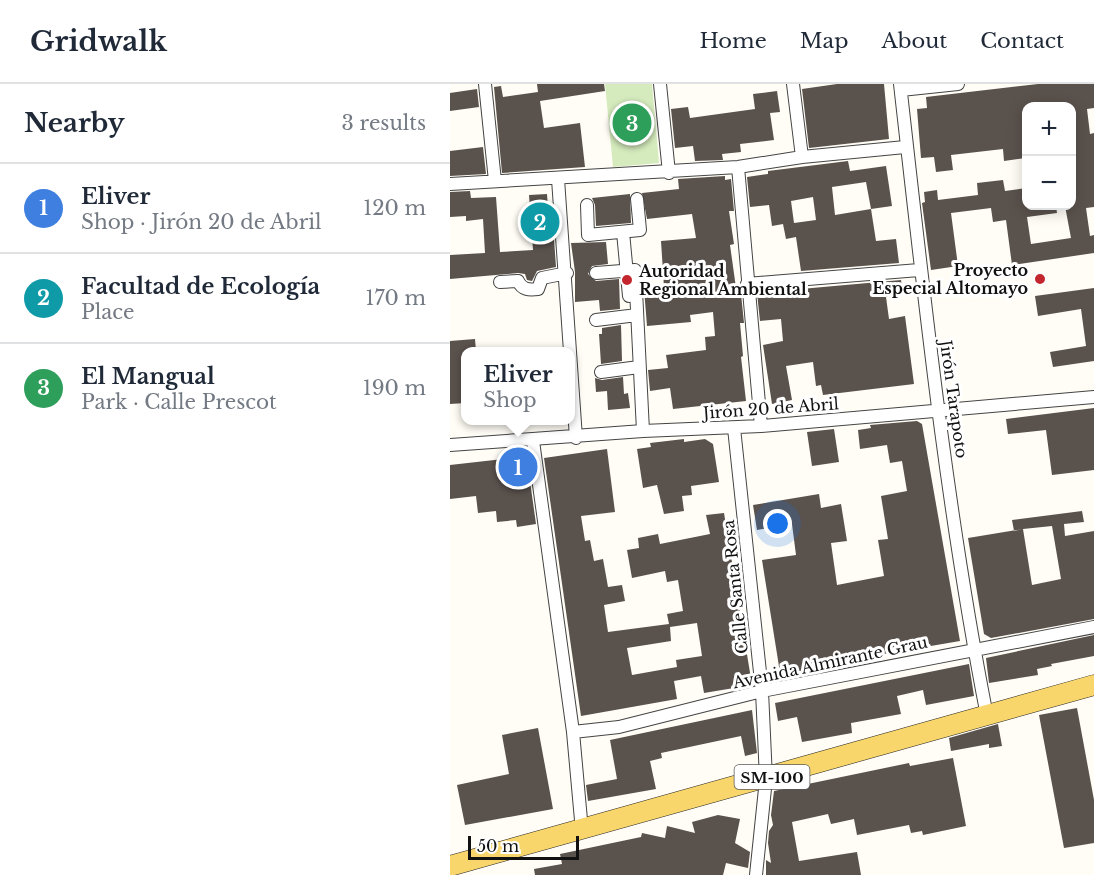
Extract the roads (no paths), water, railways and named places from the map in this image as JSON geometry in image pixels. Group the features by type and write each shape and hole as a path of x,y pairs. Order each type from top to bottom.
{"main road":[{"name":"SM-100","path":"450,866 582,831 1094,685"}],"street":[{"path":"485,84 495,181"},
{"path":"660,84 669,173"},
{"path":"793,84 802,157"},
{"path":"900,87 958,84"},
{"name":"Jirón Tarapoto","path":"900,87 919,270 938,412 974,649 987,716"},
{"path":"450,184 669,173 905,147"},
{"path":"738,167 761,426"},
{"path":"558,179 571,347"},
{"path":"587,205 588,235 640,230 637,199"},
{"path":"623,231 631,270 636,368 643,431"},
{"path":"596,273 631,270"},
{"path":"747,284 919,270"},
{"path":"500,282 518,281 524,288 531,290 538,289 542,278 567,273"},
{"path":"596,320 634,316"},
{"path":"601,372 636,368"},
{"path":"631,396 634,396 636,368"},
{"name":"Jirón 20 de Abril","path":"450,446 643,431 761,426 1094,397"},
{"path":"575,420 576,438"},
{"name":"Calle Santa Rosa","path":"734,428 762,691 766,779 756,875"},
{"path":"533,441 573,732 582,831"},
{"name":"Avenida Almirante Grau","path":"573,732 663,717 762,691 1094,627"}],"place":[{"name":"El Mangual","path":"632,123"},
{"name":"Facultad de Ecología","path":"540,222"},
{"name":"Proyecto Especial Altomayo","path":"1040,279"},
{"name":"Autoridad Regional Ambiental","path":"627,280"},
{"name":"Eliver","path":"518,467"}]}
